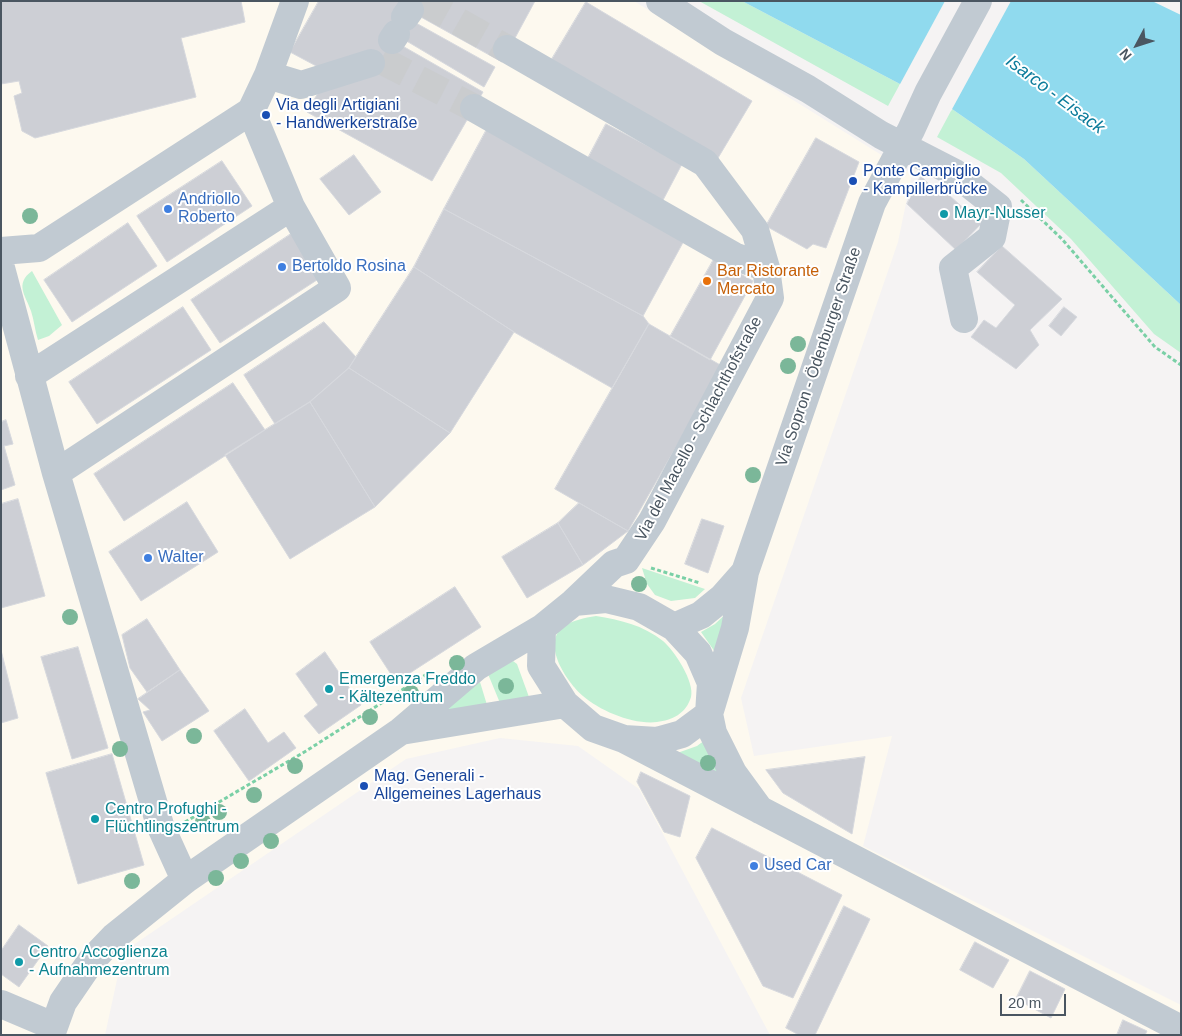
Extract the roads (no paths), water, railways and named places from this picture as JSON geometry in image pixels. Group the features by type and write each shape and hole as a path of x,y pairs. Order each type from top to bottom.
{"street":[{"path":"1,251 39,248 251,111 268,75 295,1"},
{"path":"660,1 723,42 808,89 881,135 906,138 998,207 992,237 953,268 964,319"},
{"name":"Via Sopron - Ödenburger Straße","path":"745,572 872,203 928,93 978,1"},
{"name":"Via del Macello - Schlachthofstraße","path":"507,49 705,163 755,230 766,268 770,298 679,472 652,521 626,560"},
{"path":"268,75 302,85 370,64"},
{"path":"474,108 734,256 766,268"},
{"path":"56,473 337,288 291,207 251,111"},
{"path":"29,376 291,207"},
{"path":"1,268 56,473 160,825 185,880"},
{"path":"1,1004 52,1030 63,1002 91,961 114,937 185,880 401,731 476,667 542,628 574,602 614,564 626,560 639,607"},
{"path":"674,627 701,615 722,598 745,572"},
{"path":"624,739 657,741 682,734 709,714 735,628 745,572"},
{"path":"574,602 606,599 639,607 674,627 698,653 711,683 709,714 713,733 732,773 760,810"},
{"path":"542,628 541,666 565,704 593,728 624,739 1181,1029"},
{"path":"401,731 565,704"}],"water":[{"name":"Isarco - Eisack","path":"742,1 1152,1 1181,15 1181,305 1024,159 952,109 900,84"}],"tunnel":[{"path":"422,1 507,49"},
{"path":"381,60 474,108"}],"place":[{"name":"Via degli Artigiani - Handwerkerstraße","path":"266,115"},
{"name":"Ponte Campiglio - Kampillerbrücke","path":"853,181"},
{"name":"Andriollo Roberto","path":"168,209"},
{"name":"Mayr-Nusser","path":"944,214"},
{"name":"Bertoldo Rosina","path":"282,267"},
{"name":"Bar Ristorante Mercato","path":"707,281"},
{"name":"Walter","path":"148,558"},
{"name":"Emergenza Freddo - Kältezentrum","path":"329,689"},
{"name":"Mag. Generali - Allgemeines Lagerhaus","path":"364,786"},
{"name":"Centro Profughi - Flüchtlingszentrum","path":"95,819"},
{"name":"Used Car","path":"754,866"},
{"name":"Centro Accoglienza - Aufnahmezentrum","path":"19,962"}]}
